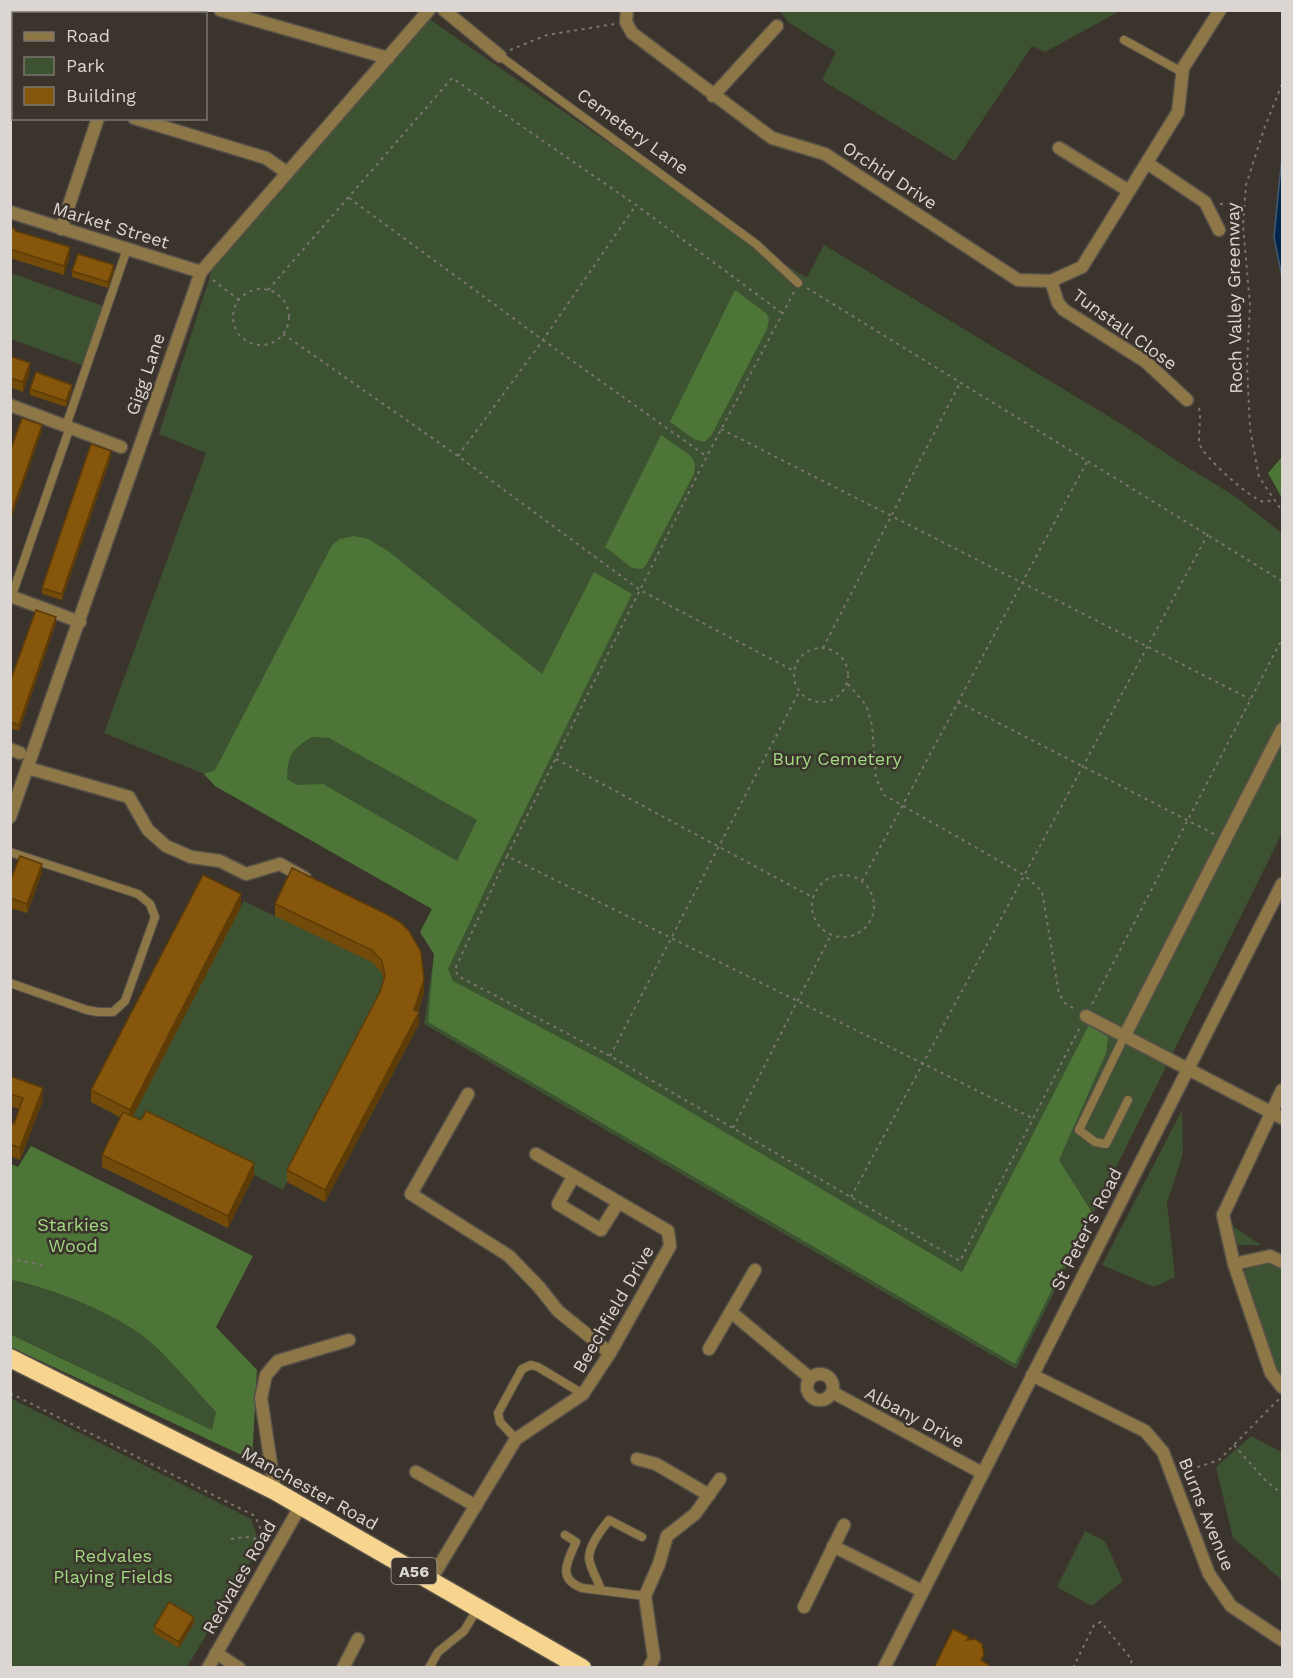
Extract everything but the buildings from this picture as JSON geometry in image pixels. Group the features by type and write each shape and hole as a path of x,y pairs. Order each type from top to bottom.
{"highway":[{"name":"Manchester Road","path":"10,1358 301,1504 582,1668"}],"street":[{"path":"220,10 388,58"},
{"name":"Gigg Lane","path":"10,817 201,272 429,10"},
{"name":"Cemetery Lane","path":"444,10 500,56"},
{"path":"1182,72 1220,10"},
{"name":"Orchid Drive","path":"626,16 632,33 772,138 825,154 1018,280 1051,281 1082,267 1178,112 1182,72"},
{"path":"713,96 777,26"},
{"path":"61,229 97,120"},
{"path":"141,120 266,158 286,172"},
{"path":"1059,148 1129,191"},
{"path":"1147,163 1205,202 1219,230"},
{"name":"Market Street","path":"10,212 201,272"},
{"name":"Tunstall Close","path":"1051,281 1058,303 1064,310 1146,362 1187,400"},
{"path":"10,405 121,447"},
{"path":"11,597 80,622"},
{"path":"1124,1037 1282,729"},
{"path":"28,768 129,796 148,830 166,846 192,857 220,861 246,874 280,864 320,886"},
{"name":"St Peter's Road","path":"884,1668 1282,884"},
{"path":"1086,1016 1277,1115"},
{"path":"1282,1090 1277,1115 1223,1215 1234,1264 1271,1373 1282,1387"},
{"path":"468,1094 411,1194 509,1256 558,1311 610,1353"},
{"path":"536,1154 618,1203 601,1230 558,1204 573,1177"},
{"name":"Beechfield Drive","path":"430,1581 516,1439 584,1395 670,1246 668,1231 618,1203"},
{"path":"1234,1264 1270,1256 1282,1262"},
{"path":"709,1349 755,1270"},
{"name":"Albany Drive","path":"730,1312 810,1378"},
{"path":"276,1491 261,1398 266,1375 278,1361 349,1340"},
{"name":"Albany Drive","path":"820,1373 827,1376 832,1382 832,1392 824,1399 815,1399 807,1388 810,1378 820,1373"},
{"name":"Burns Avenue","path":"1032,1375 1145,1431 1163,1452 1209,1574 1231,1606 1282,1640"},
{"name":"Albany Drive","path":"832,1392 982,1473"},
{"path":"637,1459 656,1464 710,1496"},
{"path":"416,1472 476,1506"},
{"path":"649,1668 654,1658 645,1596 659,1564 667,1536 695,1514 720,1479"},
{"name":"Redvales Road","path":"208,1668 301,1504"},
{"path":"804,1607 844,1525"},
{"path":"833,1546 922,1591"},
{"path":"343,1668 358,1639"},
{"path":"216,1653 239,1668"}],"lane":[{"path":"1124,40 1182,72"},
{"name":"Cemetery Lane","path":"500,56 756,244 798,283"},
{"path":"11,597 127,249"},
{"path":"10,852 138,894 150,904 155,917 125,1001 113,1012 87,1010 10,983"},
{"path":"1124,1037 1079,1130 1095,1142 1106,1144 1128,1100"},
{"path":"516,1439 500,1422 498,1413 522,1370 531,1365 538,1367 584,1395"},
{"path":"601,1590 589,1561 589,1555 599,1533 609,1520 642,1537"},
{"path":"565,1535 576,1542 567,1560 566,1570 569,1582 582,1588 645,1596"},
{"path":"429,1668 438,1652 464,1631 478,1608"}],"path":[{"path":"500,56 547,35 626,16"},
{"path":"268,290 452,78 636,205 782,313"},
{"name":"Roch Valley Greenway","path":"1282,84 1264,129 1246,185 1243,225 1250,305 1247,366 1250,429 1259,477 1282,511"},
{"path":"349,198 707,456"},
{"path":"1205,202 1244,206"},
{"path":"458,456 543,340 636,205"},
{"path":"201,272 239,300"},
{"path":"1282,581 798,283 707,456 507,856 455,969 458,976 610,1056 960,1261 1282,639"},
{"path":"255,290 268,290 277,295 287,309 289,318 283,334 267,345 248,343 240,337 233,320 234,310 239,300 255,290"},
{"path":"283,334 458,456 640,590 794,671"},
{"path":"823,648 960,383"},
{"path":"1187,400 1198,406 1202,418 1200,444 1226,475 1261,501 1268,502 1274,498"},
{"path":"721,429 1251,699"},
{"path":"862,881 1088,460"},
{"path":"851,1197 1208,534"},
{"path":"823,648 832,650 842,657 847,666 848,684 840,696 824,703 813,702 799,692 795,684 794,671 798,660 805,653 823,648"},
{"path":"848,684 866,705 872,725 876,778 884,795 1024,875 1042,891 1059,994 1065,1003 1086,1016"},
{"path":"610,1056 799,692"},
{"path":"957,702 1224,839"},
{"path":"556,758 812,897"},
{"path":"507,856 1032,1119"},
{"path":"838,875 849,875 862,881 873,896 874,907 870,922 855,935 839,937 822,929 815,921 812,910 812,897 820,884 838,875"},
{"path":"732,1128 831,935"},
{"path":"10,1259 44,1265"},
{"path":"10,1393 255,1516 264,1540"},
{"path":"1172,1476 1220,1460 1282,1396"},
{"path":"1234,1445 1265,1480 1282,1494"},
{"path":"231,1539 246,1537 264,1540 277,1547"},
{"path":"1073,1668 1094,1624 1101,1622 1132,1660 1129,1668"}],"green space":[{"path":"780,11 1120,11 1045,52 1032,46 955,161 822,80 836,52 788,22"},
{"name":"Bury Cemetery","path":"429,19 798,273 807,277 824,245 1123,425 1233,495 1282,533 1282,833 1016,1369 424,1024 434,954 420,932 432,909 215,786 204,774 104,733 206,453 159,434 212,270"},
{"path":"11,273 103,306 82,365 11,339"},
{"path":"735,290 766,313 769,319 767,329 711,436 704,442 694,439 670,422"},
{"path":"661,435 691,456 695,464 694,474 646,565 642,569 632,568 605,547"},
{"path":"1282,457 1282,498 1268,473"},
{"path":"354,536 368,539 388,551 542,674 594,572 632,594 448,969 453,981 606,1062 962,1272 1089,1025 1108,1037 1106,1053 1059,1160 1091,1211 1015,1364 428,1022 434,954 420,932 432,909 215,786 204,774 215,770 332,545 340,539","holes":["312,737 329,738 477,820 457,861 323,784 297,785 287,779 288,765 295,749"]},
{"path":"292,880 424,992 415,1022 419,1024 325,1202 287,1182 283,1190 254,1175 228,1228 102,1167 125,1120 91,1102 203,887 241,906 244,901 275,916"},
{"path":"1182,1110 1183,1153 1167,1203 1175,1277 1154,1287 1102,1265"},
{"name":"Starkies Wood","path":"31,1146 253,1256 216,1327 257,1370 252,1460 11,1347 10,1334 212,1430 216,1412 164,1355 143,1336 88,1305 11,1280 11,1164 18,1167"},
{"path":"1231,1225 1261,1245 1237,1245"},
{"path":"1270,1261 1282,1267 1282,1370 1280,1375 1244,1270"},
{"path":"10,1280 88,1305 143,1336 164,1355 216,1412 212,1430 11,1334"},
{"name":"Redvales Playing Fields","path":"10,1398 251,1519 260,1545 187,1667 11,1667"},
{"path":"1251,1436 1282,1452 1282,1580 1233,1538 1216,1467"},
{"path":"1085,1531 1105,1541 1123,1581 1092,1606 1057,1587"}],"water":[{"path":"1282,156 1282,277 1274,237"}]}
